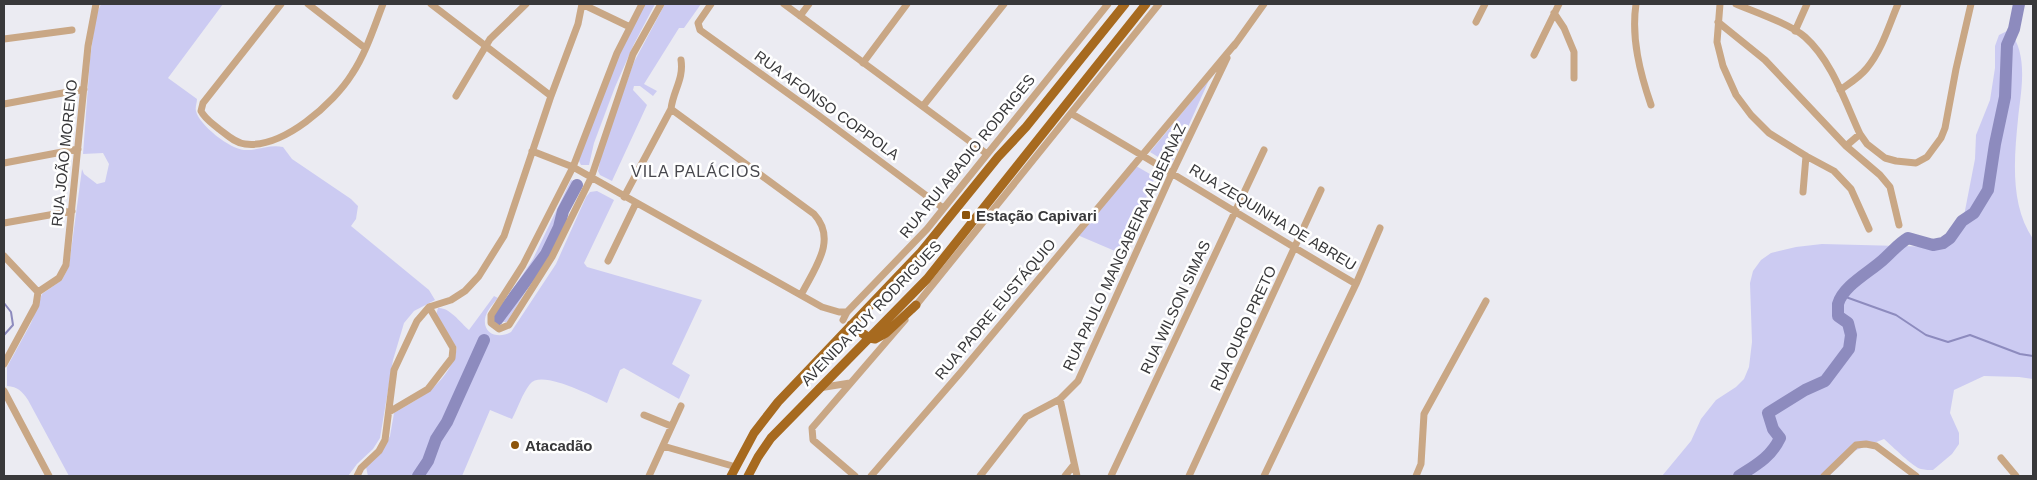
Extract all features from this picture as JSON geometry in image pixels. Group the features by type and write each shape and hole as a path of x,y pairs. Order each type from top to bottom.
{"main road":[{"name":"AVENIDA RUY RODRIGUES","path":"732,476 754,433 778,402 847,322 937,233 998,156 1026,127 1125,4"},
{"name":"AVENIDA RUY RODRIGUES","path":"748,476 771,438 947,255 1146,4"},
{"path":"847,322 869,338 876,339 886,333 916,305"}],"street":[{"name":"RUA JOÃO MORENO","path":"38,292 59,278 66,265 88,46 96,4"},
{"path":"281,4 203,103 201,111 205,118 237,143 257,145 282,136 322,108 340,91 353,74 383,4"},
{"path":"308,4 365,48"},
{"path":"431,4 551,96"},
{"path":"456,96 486,45 526,4"},
{"path":"357,476 360,468 379,451 385,440 394,370 416,321 429,307 452,300 465,291 478,276 504,236 551,96 578,24 582,4 630,27"},
{"path":"642,4 617,53 573,167 523,265 491,315 491,323 498,329 509,325 552,257 590,178 633,54 661,4"},
{"name":"RUA AFONSO COPPOLA","path":"711,4 698,23 700,30 943,208"},
{"path":"784,4 987,154"},
{"path":"800,16 809,4"},
{"path":"863,63 907,4"},
{"path":"923,106 1004,4"},
{"name":"RUA RUI ABADIO RODRIGES","path":"847,322 847,312 909,249 1108,4"},
{"path":"855,476 813,440 812,428 916,305 1159,4"},
{"name":"RUA PAULO MANGABEIRA ALBERNAZ","path":"980,476 1026,417 1060,399 1078,381 1172,173 1235,44 1264,4"},
{"path":"1476,22 1486,4"},
{"path":"1534,55 1559,4"},
{"path":"1636,4 1634,19 1635,42 1651,105"},
{"path":"1720,4 1717,42 1736,95 1750,115 1769,133 1806,156 1834,170 1851,189 1869,229"},
{"path":"1736,4 1805,36 1818,53 1840,90 1860,134 1867,144 1884,158 1916,163 1927,157 1941,138 1971,4"},
{"path":"1795,31 1807,4"},
{"path":"1840,90 1858,78 1868,67 1877,52 1898,4"},
{"path":"1554,13 1564,28 1574,52 1574,78"},
{"path":"1718,22 1765,60 1846,146 1880,175 1890,187 1899,225"},
{"path":"4,39 72,30"},
{"name":"RUA PADRE EUSTÁQUIO","path":"871,476 1235,44"},
{"path":"624,197 671,109 672,98 681,79 681,60"},
{"path":"4,104 84,89"},
{"path":"671,109 814,214 821,222 825,235 824,251 801,295"},
{"name":"RUA ZEQUINHA DE ABREU","path":"1072,114 1356,284"},
{"path":"1846,146 1860,134"},
{"path":"4,163 78,149"},
{"name":"RUA WILSON SIMAS","path":"1111,476 1264,150"},
{"path":"532,151 573,167 847,322"},
{"path":"1803,192 1806,156"},
{"name":"RUA OURO PRETO","path":"1190,476 1321,190"},
{"path":"608,261 636,203"},
{"path":"4,223 72,211"},
{"path":"1264,476 1356,284 1380,228"},
{"path":"4,256 38,292 36,305 4,364"},
{"path":"1416,476 1421,464 1424,414 1486,301"},
{"path":"389,412 428,389 452,358 453,348 429,307"},
{"path":"822,307 839,312 847,312"},
{"path":"819,388 850,383"},
{"path":"4,391 49,476"},
{"path":"1060,399 1076,476"},
{"path":"649,476 680,406"},
{"path":"644,415 671,426"},
{"path":"1824,476 1856,445 1866,444 1876,446 1916,476"},
{"path":"663,446 736,467"},
{"path":"2001,458 2016,476"},
{"path":"1066,476 1074,466"}],"shaded area":[{"path":"101,4 223,4 168,78 197,99 196,110 198,117 223,141 244,150 273,146 283,147 292,159 351,199 358,206 356,219 351,226 429,290 435,300 414,311 404,323 393,360 380,438 373,449 357,464 348,476 69,476 24,394 14,387 7,386 7,367 31,323 42,294 62,280 69,266 82,169 84,174 97,184 105,182 109,164 103,153 83,154 90,59 96,15"},
{"path":"645,4 655,4 634,44 615,87 594,143 589,165 581,165 578,159 617,57"},
{"path":"665,4 701,4 684,28 679,28 644,84 657,91 653,96 640,86 634,86 633,90 647,105 612,181 600,175 598,171 603,147 634,62"},
{"path":"2009,30 2019,50 2022,73 2015,150 2015,181 2020,212 2033,239 2033,379 1984,376 1954,390 1950,413 1959,433 1959,444 1952,454 1933,470 1918,468 1884,439 1849,453 1843,463 1829,476 1662,476 1691,441 1701,419 1716,400 1736,387 1744,379 1749,367 1752,342 1750,283 1753,271 1761,260 1771,253 1796,247 1822,244 1939,247 1962,226 1975,159 1976,135 1990,100 1995,68 1995,46 1999,35"},
{"path":"1209,80 1171,165 1150,152"},
{"path":"1131,163 1155,177 1122,254 1075,234"},
{"path":"571,180 581,184 554,245 507,322 500,322 497,318 497,313 533,259"},
{"path":"597,191 614,200 584,263 587,267 702,300 672,364 690,375 679,399 624,368 620,370 607,403 567,385 536,380 527,388 512,419 490,410 462,476 368,476 366,467 381,453 390,436 394,413 433,388 448,371 453,360 457,348 436,315 438,308 450,312 469,330 494,296 498,298 486,316 485,324 487,329 489,332 497,335 511,332 556,264 586,197 590,192"}],"waterway":[{"path":"1739,476 1768,455 1780,438 1773,429 1768,413 1805,390 1825,381 1849,349 1851,335 1848,323 1838,316 1838,304 1846,291 1908,238 1933,245 1943,243 1950,238 1962,221 1974,213 1988,190 2005,97 2007,45 2014,29 2019,4"},
{"path":"497,320 546,254 559,227 563,211 577,185"},
{"path":"1843,296 1896,315 1926,335 1948,342 1970,335 2020,354 2033,356"},
{"path":"4,303 11,312 13,325 4,335"},
{"path":"418,476 428,461 436,439 447,422 484,340"}],"place":[{"name":"Estação Capivari","path":"966,215"},
{"name":"Atacadão","path":"515,445"}],"district":[{"name":"VILA PALÁCIOS","path":"696,171"}]}
